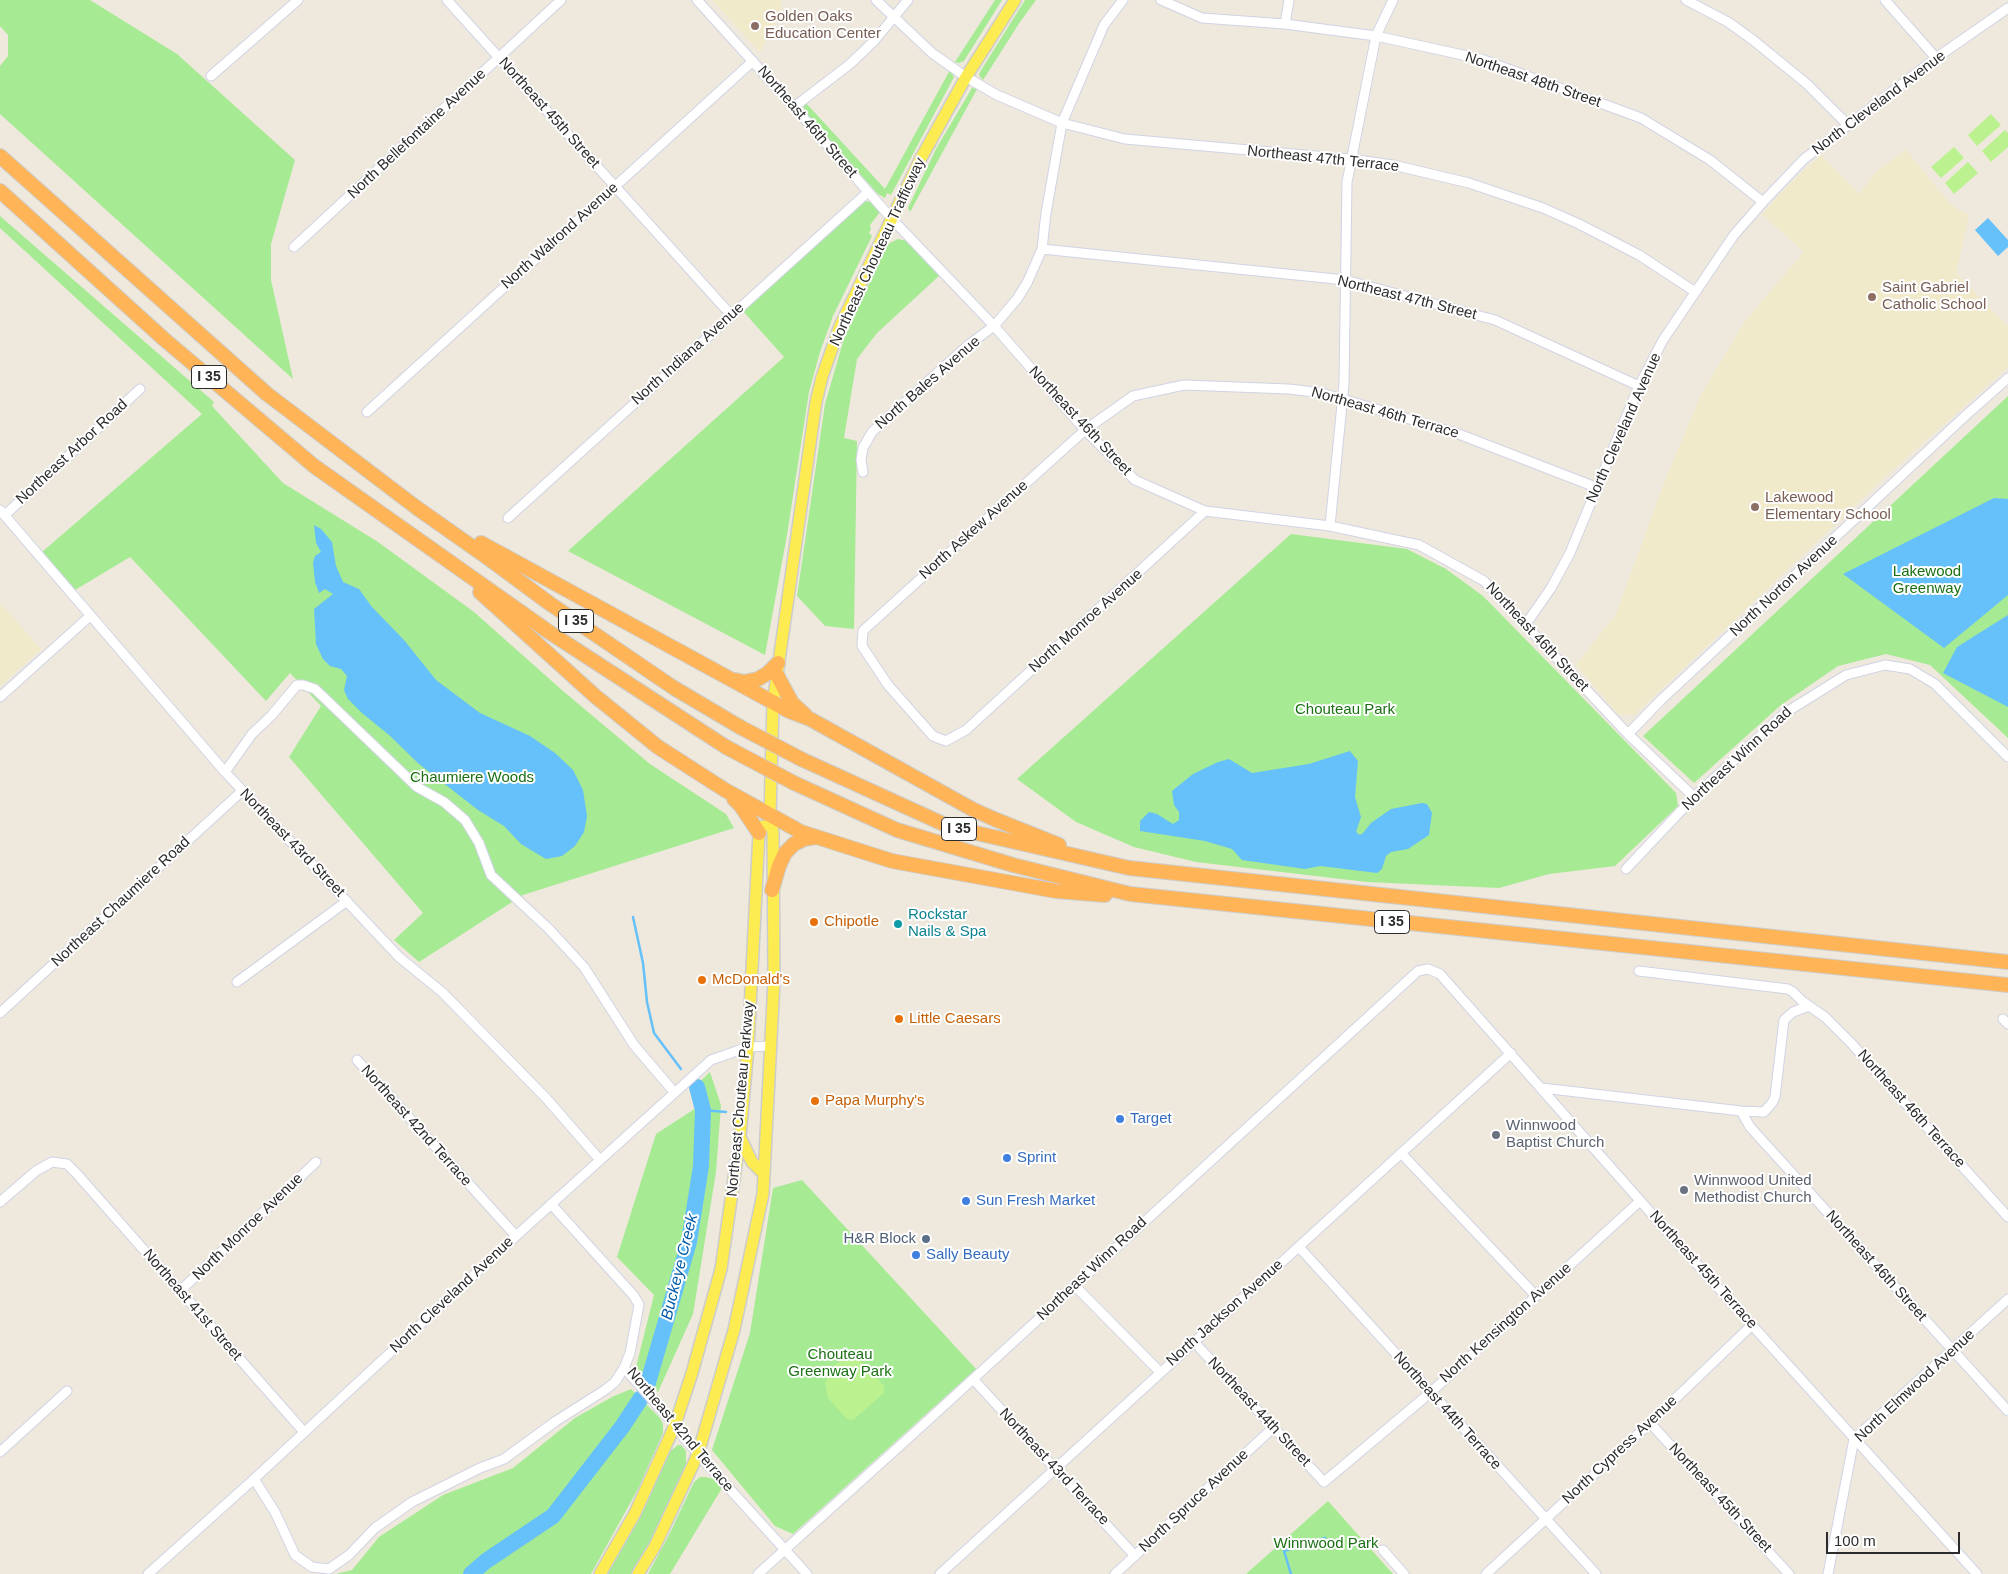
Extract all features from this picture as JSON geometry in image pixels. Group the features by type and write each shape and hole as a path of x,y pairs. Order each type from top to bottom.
{"highway":[{"name":"I 35","path":"0,156 267,394 417,508 596,635 674,688 740,727 801,759 950,827 1129,868 2008,962"},
{"name":"I 35","path":"0,191 165,340 314,466 549,632 726,747 794,783 897,830 1013,865 1130,894 2008,985"},
{"path":"417,508 730,680 773,703 810,719 994,819 1066,847 1096,854 1129,868"},
{"path":"432,548 626,722 685,765 725,790 802,832 892,861 960,874 1056,891 1113,896 1130,894"},
{"path":"730,680 744,682 778,669 792,703 810,719"},
{"path":"725,790 741,806 759,833"},
{"path":"772,890 785,853 794,844 816,836"}],"main road":[{"name":"Northeast Chouteau Trafficway","path":"770,814 773,703 816,402 822,377 840,326 924,152 966,77 1015,0"},
{"name":"Northeast Chouteau Parkway","path":"600,1574 635,1513 675,1425 692,1374 721,1269 740,1137 748,1047 759,833 770,814"},
{"name":"Northeast Chouteau Parkway","path":"638,1574 655,1546 698,1454 734,1330 763,1194 774,981 773,833 770,814"},
{"path":"740,1137 752,1162 763,1173"}],"street":[{"path":"211,76 298,0"},
{"name":"Northeast 45th Street","path":"447,0 731,315"},
{"name":"North Bellefontaine Avenue","path":"294,246 562,0"},
{"name":"Northeast 46th Street","path":"697,0 794,106 892,219 994,326 1085,430 1135,480 1205,511 1330,526 1420,545 1484,581 1628,734 1694,797"},
{"name":"Northeast 47th Terrace","path":"876,0 932,53 966,77 998,96 1062,123 1125,140 1350,159 1393,165 1450,178 1506,194 1543,208 1614,242 1694,291"},
{"path":"794,106 850,64 896,17 908,0"},
{"name":"North Bales Avenue","path":"863,472 861,460 863,448 872,432 968,346 994,326 1017,299 1027,283 1042,249 1046,213 1062,123 1104,25 1123,0"},
{"name":"Northeast 48th Street","path":"1161,0 1202,18 1285,24 1376,36 1481,59 1641,118 1710,160 1763,202"},
{"path":"1285,24 1289,0"},
{"path":"1330,526 1343,399 1347,182 1350,159 1376,36 1393,0"},
{"path":"1686,0 1728,22 1753,40 1807,84 1848,125"},
{"path":"1885,0 1936,58"},
{"name":"North Cleveland Avenue","path":"1526,624 1552,588 1562,569 1598,488 1639,386 1663,340 1694,291 1734,235 1804,159 1936,58 2008,8"},
{"name":"North Walrond Avenue","path":"367,412 753,61"},
{"name":"North Indiana Avenue","path":"508,518 868,192"},
{"name":"Northeast 47th Street","path":"1042,249 1346,280 1495,320 1639,386"},
{"name":"North Norton Avenue","path":"1628,734 1660,700 2008,378"},
{"name":"Northeast 46th Terrace","path":"1085,430 1133,396 1184,385 1289,388 1322,393 1456,432 1598,488"},
{"name":"Northeast Arbor Road","path":"2,513 140,389"},
{"name":"North Askew Avenue","path":"966,730 946,741 934,736 888,685 862,646 863,631 1085,430"},
{"name":"North Monroe Avenue","path":"966,730 1205,511"},
{"name":"Northeast 43rd Street","path":"2,513 242,791 399,957 442,992 546,1098 600,1160"},
{"path":"0,697 90,616"},
{"name":"Northeast Winn Road","path":"1626,869 1694,797 1785,712 1846,676 1885,665 1910,668 1935,684 2008,757"},
{"path":"225,772 252,734 271,716 297,685 310,686 320,693 417,787 444,802 465,820 479,844 491,875 549,929 584,967 634,1045 674,1092"},
{"name":"Northeast Chaumiere Road","path":"0,1013 242,791"},
{"path":"237,982 347,900"},
{"name":"Northeast Winn Road","path":"758,1574 1418,970 1428,969"},
{"name":"Northeast 45th Terrace","path":"1428,969 1440,974 1640,1201 1977,1574"},
{"name":"Northeast 46th Terrace","path":"1639,971 1788,989 1824,1017 1851,1043 2008,1217"},
{"path":"1542,1088 1764,1112 1775,1097 1784,1020 1794,1012 1809,1006"},
{"name":"North Cleveland Avenue","path":"148,1574 254,1479 551,1204 711,1060 748,1047 771,1046"},
{"name":"North Jackson Avenue","path":"940,1574 1511,1053"},
{"name":"Northeast 42nd Terrace","path":"357,1060 516,1236"},
{"name":"Northeast 46th Street","path":"1741,1111 1750,1127 2008,1412"},
{"path":"1401,1153 1536,1296"},
{"name":"Northeast 41st Street","path":"0,1202 36,1171 52,1162 66,1164 304,1432"},
{"name":"North Monroe Avenue","path":"180,1292 316,1162"},
{"name":"North Kensington Avenue","path":"1324,1482 1430,1393 1640,1201"},
{"name":"Northeast 42nd Terrace","path":"551,1204 634,1296 639,1305 630,1353 624,1368 698,1454 807,1574"},
{"name":"Northeast 44th Terrace","path":"1299,1247 1596,1574"},
{"path":"1074,1286 1160,1372"},
{"name":"North Elmwood Avenue","path":"1828,1574 1854,1439 2008,1299"},
{"name":"North Cypress Avenue","path":"1486,1574 1650,1423 1752,1325"},
{"name":"Northeast 44th Street","path":"1195,1342 1324,1482"},
{"path":"254,1479 275,1512 295,1555 312,1568 329,1569 349,1555 375,1528 412,1502 480,1468 504,1459 564,1415 606,1390 615,1382 624,1368"},
{"name":"Northeast 43rd Terrace","path":"972,1379 1135,1556"},
{"path":"0,1452 67,1391"},
{"name":"Northeast 45th Street","path":"1650,1423 1789,1574"},
{"name":"North Spruce Avenue","path":"1115,1574 1273,1428"},
{"path":"1383,1550 1404,1574"}],"shaded area":[{"name":"Golden Oaks Education Center","path":"712,0 782,0 781,13 760,52"},
{"path":"1906,150 1951,205 1969,216 1956,273 2008,327 2008,367 1885,477 1634,715 1618,714 1576,665 1616,614 1666,478 1701,395 1746,320 1804,252 1762,214 1821,155 1859,194 1877,171"},
{"path":"0,603 41,649 0,686"}],"green space":[{"path":"0,0 90,0 177,54 295,160 271,244 271,280 293,379 0,114 0,66 8,56 8,35 0,26"},
{"path":"995,0 1002,0 964,61 955,62"},
{"path":"1025,0 1036,0 983,80 979,75 980,72"},
{"path":"950,70 954,77 891,195 887,193 885,198 878,194 804,112 806,103 885,189"},
{"path":"972,88 977,89 910,212 908,208 936,149"},
{"path":"1991,114 2001,125 1977,146 1968,135"},
{"path":"2005,130 2008,133 2008,147 1991,162 1982,151"},
{"path":"1954,147 1964,158 1941,178 1931,167"},
{"path":"1968,162 1978,173 1954,194 1945,183"},
{"path":"863,201 872,202 880,212 870,225 869,233 872,236 833,316 820,352 809,392 787,535 765,655 568,551 784,357 742,310"},
{"name":"Chaumiere Woods","path":"0,216 214,402 212,406 283,483 378,542 474,612 563,691 650,764 726,814 734,828 523,895 419,962 394,940 423,913 289,757 321,706 290,673 266,701 130,557 75,590 42,552 202,414 0,228"},
{"path":"898,239 907,241 940,275 877,333 857,359 844,438 857,441 854,629 825,626 797,596 825,404 844,338 888,244"},
{"name":"Lakewood Greenway","path":"2008,396 2008,738 1930,665 1886,654 1838,666 1781,705 1694,783 1643,736"},
{"name":"Chouteau Park","path":"1291,534 1407,549 1446,569 1483,596 1676,793 1678,806 1615,866 1549,874 1499,888 1367,882 1196,862 1134,847 1076,822 1017,779"},
{"path":"710,1072 721,1105 716,1172 693,1314 658,1392 636,1367 654,1295 617,1257 656,1134 696,1108 691,1090"},
{"name":"Chouteau Greenway Park","path":"802,1180 976,1369 793,1534 775,1526 712,1450 750,1333 773,1188"},
{"path":"848,1355 856,1356 884,1386 884,1393 853,1420 847,1419 828,1398 825,1383 833,1367"},
{"path":"631,1389 660,1418 663,1424 663,1433 638,1489 591,1574 336,1574 352,1570 379,1537 443,1495 513,1468 575,1418 612,1397"},
{"path":"678,1445 681,1445 686,1451 686,1466 652,1539 632,1574 606,1574 640,1514 669,1452"},
{"path":"700,1477 714,1479 722,1488 670,1574 648,1574 694,1482"},
{"name":"Winnwood Park","path":"1328,1501 1393,1574 1246,1574"}],"water":[{"path":"1988,218 2008,240 2008,247 1998,256 1975,230"},
{"path":"1994,498 2008,499 2008,595 1944,648 1843,574"},
{"path":"314,525 321,529 332,542 336,566 343,582 359,589 372,607 404,640 436,680 480,713 530,736 555,753 573,770 583,790 587,816 584,832 575,846 562,856 546,859 521,844 504,826 478,810 419,764 348,699 344,690 347,676 341,669 330,666 323,659 316,644 314,609 333,594 325,589 319,593 315,582 313,563 315,556 321,552 316,543"},
{"path":"2008,615 2008,707 1943,673 1957,647"},
{"path":"1350,751 1358,761 1355,797 1361,817 1356,832 1360,835 1371,823 1391,809 1422,803 1427,804 1432,813 1429,835 1408,849 1391,852 1386,856 1382,869 1377,873 1320,866 1305,869 1242,860 1232,849 1205,841 1140,831 1140,821 1149,812 1157,814 1173,824 1179,820 1179,812 1174,805 1172,791 1193,774 1218,762 1229,759 1252,773 1309,764"}],"waterway":[{"name":"Buckeye Creek","path":"633,917 643,963 647,1002 654,1033 681,1069"},
{"name":"Buckeye Creek","path":"647,1386 689,1242 701,1166 703,1110 697,1087"},
{"path":"703,1110 726,1112"},
{"name":"Buckeye Creek","path":"471,1574 486,1561 553,1516 622,1427 641,1398"},
{"path":"1291,1574 1284,1551 1325,1538"}],"place":[{"name":"Golden Oaks Education Center","path":"755,26"},
{"name":"Saint Gabriel Catholic School","path":"1872,297"},
{"name":"Lakewood Elementary School","path":"1755,507"},
{"name":"Chipotle","path":"814,922"},
{"name":"Rockstar Nails & Spa","path":"898,924"},
{"name":"McDonald's","path":"702,980"},
{"name":"Little Caesars","path":"899,1019"},
{"name":"Papa Murphy's","path":"815,1101"},
{"name":"Target","path":"1120,1119"},
{"name":"Winnwood Baptist Church","path":"1496,1135"},
{"name":"Sprint","path":"1007,1158"},
{"name":"Winnwood United Methodist Church","path":"1684,1190"},
{"name":"Sun Fresh Market","path":"966,1201"},
{"name":"H&R Block","path":"926,1239"},
{"name":"Sally Beauty","path":"916,1255"}]}
